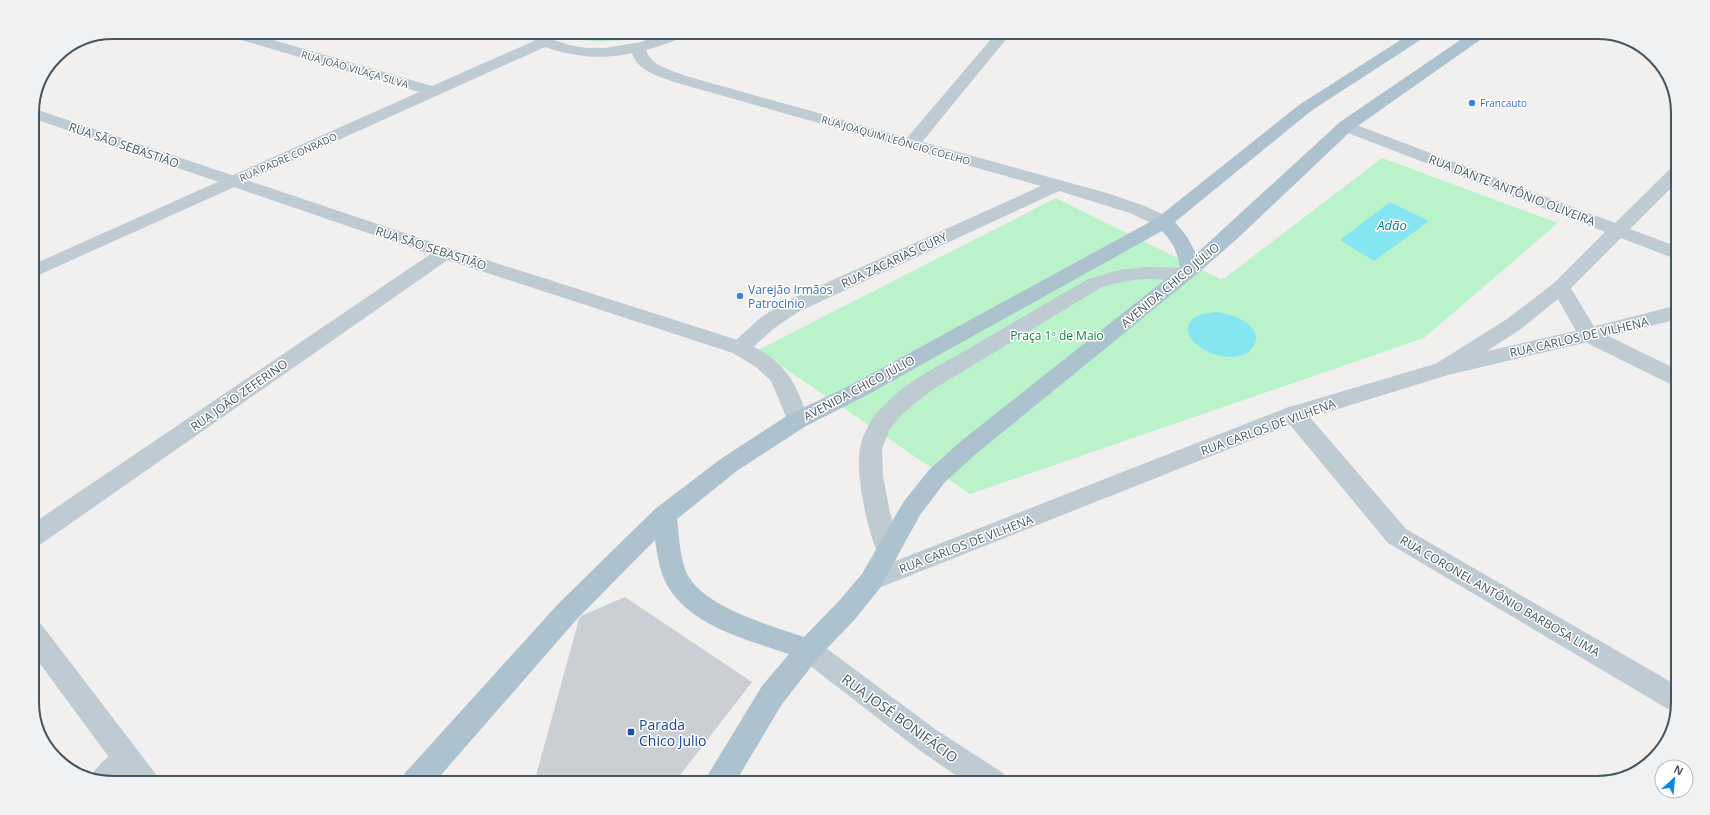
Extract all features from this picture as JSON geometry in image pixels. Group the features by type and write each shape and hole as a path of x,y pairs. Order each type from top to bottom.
{"main road":[{"path":"1429,39 1423,46 1429,48"},
{"name":"AVENIDA CHICO JÚLIO","path":"421,776 568,611 664,516 730,464 798,420 859,390 1164,222 1304,108 1429,48 1459,39"},
{"name":"AVENIDA CHICO JÚLIO","path":"723,776 772,695 809,650 847,610 871,581 912,508 937,476 963,452 1187,272 1231,234 1429,48"},
{"path":"1164,222 1183,243 1188,256 1187,272"},
{"path":"664,516 669,552 677,578 697,602 727,621 809,650"}],"street":[{"name":"RUA JOÃO VILAÇA SILVA","path":"253,39 434,92"},
{"name":"RUA PADRE CONRADO","path":"39,269 434,92 533,39"},
{"path":"541,39 560,48 589,52 607,52 638,48 665,39"},
{"path":"911,144 999,39"},
{"name":"RUA JOAQUIM LEÔNCIO COELHO","path":"638,48 641,60 656,70 680,79 1101,197 1136,209 1164,222"},
{"name":"RUA SÃO SEBASTIÃO","path":"39,115 446,253 740,348 760,358 776,372 787,390 798,420"},
{"name":"RUA DANTE ANTÔNIO OLIVEIRA","path":"1346,126 1671,251"},
{"path":"1445,368 1514,324 1561,287 1671,178"},
{"name":"RUA ZACARIAS CURY","path":"740,348 766,324 791,307 1057,185"},
{"name":"RUA JOÃO ZEFERINO","path":"39,532 446,253"},
{"path":"888,549 878,512 871,476 871,449 879,427 894,408 924,385 1095,283 1120,276 1146,273 1187,272"},
{"path":"1561,287 1588,336 1671,376"},
{"name":"RUA CARLOS DE VILHENA","path":"871,581 1294,414 1445,368 1588,336 1671,314"},
{"name":"RUA CORONEL ANTÔNIO BARBOSA LIMA","path":"1294,414 1397,536 1671,696"},
{"path":"39,641 140,776"},
{"name":"RUA JOSÉ BONIFÁCIO","path":"809,650 925,738 981,776"},
{"path":"109,776 127,758"}],"green space":[{"path":"579,39 630,39 604,42"},
{"name":"Praça 1º de Maio","path":"1382,158 1558,223 1424,338 970,494 758,350 1056,198 1222,280"}],"water":[{"name":"Adão","path":"1390,202 1429,221 1374,261 1340,240"},
{"path":"1217,312 1236,317 1253,328 1256,340 1250,351 1244,355 1229,357 1221,356 1206,351 1194,342 1188,331 1188,327 1192,320 1201,314"}],"building":[{"name":"Parada Chico Julio","path":"625,597 752,682 679,776 536,776 579,619 583,615"}],"place":[{"name":"Francauto","path":"1472,103"},
{"name":"Varejão Irmãos Patrocinio","path":"740,296"},
{"name":"Parada Chico Julio","path":"631,732"}]}
